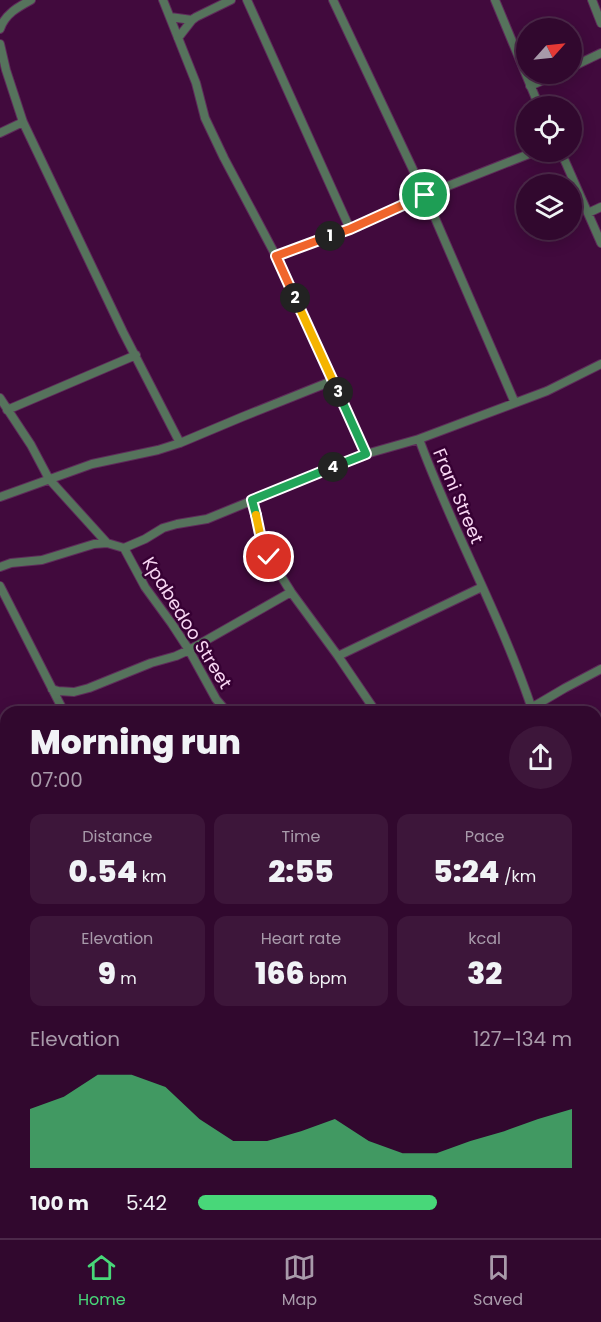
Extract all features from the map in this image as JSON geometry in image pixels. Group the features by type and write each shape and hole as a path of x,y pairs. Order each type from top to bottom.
{"street":[{"path":"0,29 11,12 31,0"},
{"path":"163,0 196,83 205,118 276,256 366,454"},
{"path":"178,38 192,20 231,0"},
{"path":"247,0 350,229"},
{"path":"333,0 425,195 515,403"},
{"path":"495,0 534,96"},
{"path":"592,0 601,23"},
{"path":"170,17 192,20"},
{"path":"0,44 3,69 23,122 123,332 180,443"},
{"path":"582,62 601,53"},
{"path":"530,86 534,84"},
{"path":"0,133 23,122"},
{"path":"276,256 350,229 425,195 516,159"},
{"path":"565,162 601,243"},
{"path":"588,213 601,207"},
{"path":"6,413 136,355"},
{"name":"Frani Street","path":"530,706 498,621 426,460 419,439 547,391 601,364"},
{"path":"0,497 92,464 180,443 332,381"},
{"path":"0,399 6,413 31,445 49,478 106,543"},
{"path":"0,567 11,563 42,560 84,546 106,543 124,548 163,528 207,519 366,454 419,439"},
{"path":"252,500 260,534 269,557 372,706"},
{"name":"Kpabedoo Street","path":"124,548 145,587 189,650 220,706"},
{"path":"0,586 61,706"},
{"path":"338,656 482,587"},
{"path":"52,689 74,692 176,656 291,592"},
{"path":"538,706 565,688 601,669"}],"route":[{"path":"269,557 260,534 252,500 366,454 276,256 350,229 425,195"}]}
